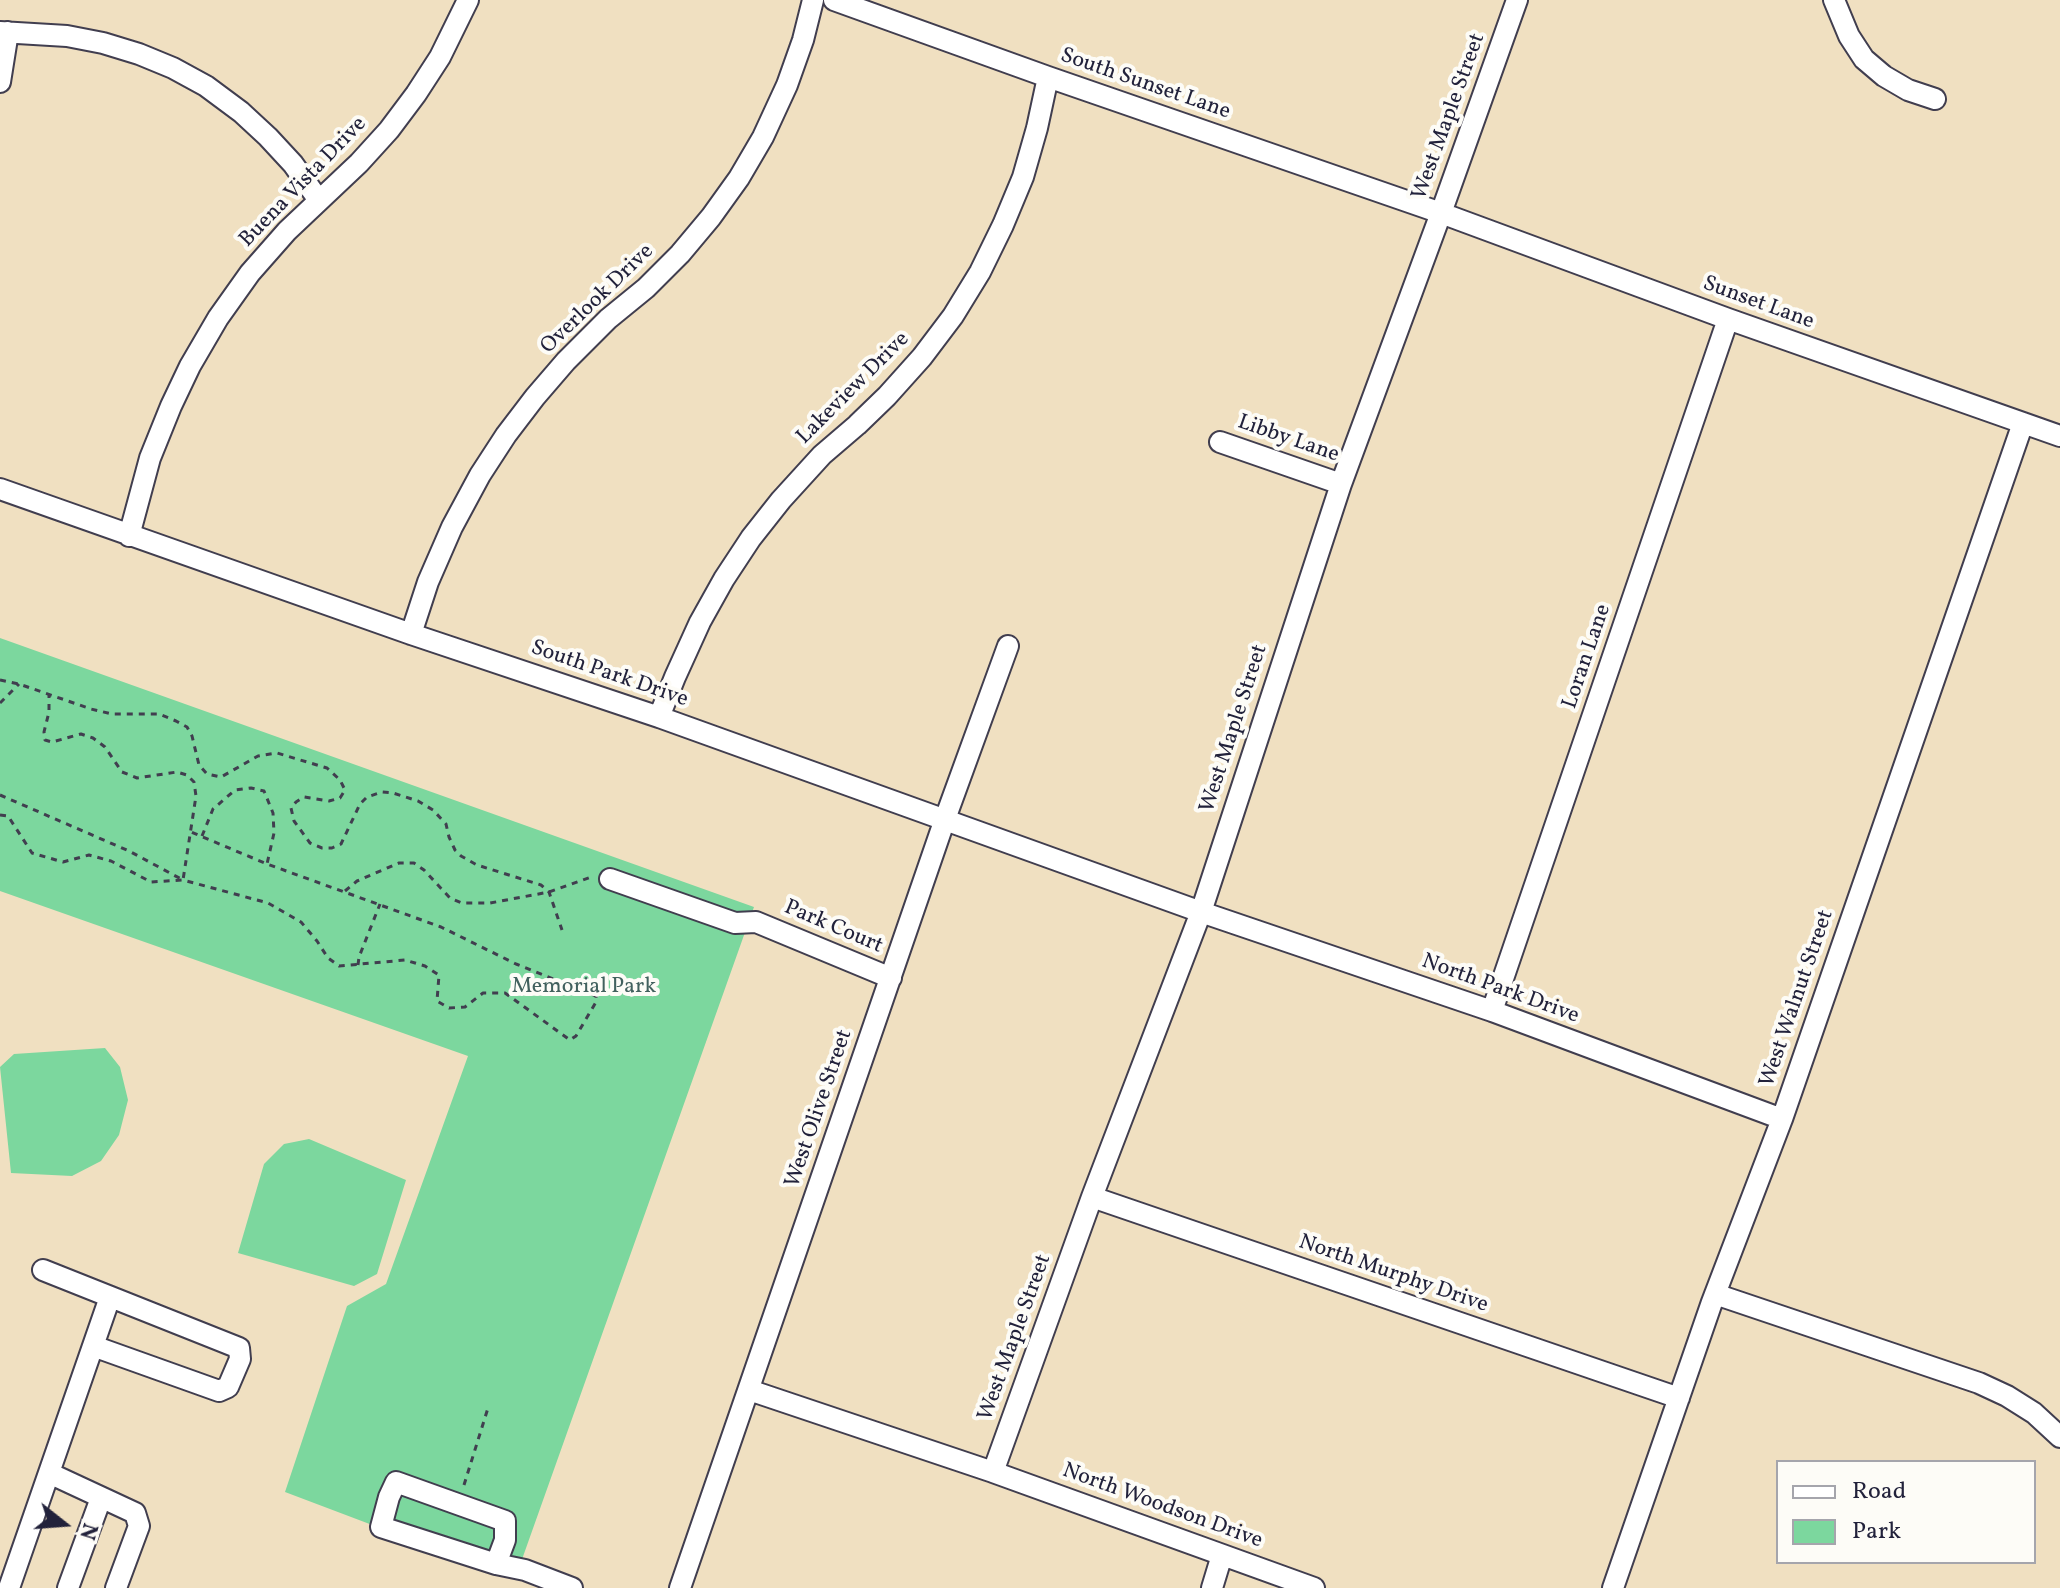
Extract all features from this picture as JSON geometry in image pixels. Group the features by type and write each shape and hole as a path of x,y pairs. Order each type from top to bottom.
{"street":[{"name":"Buena Vista Drive","path":"129,536 150,458 171,406 218,318 250,273 287,231 389,130 440,57 468,0"},
{"name":"Overlook Drive","path":"411,634 428,582 452,527 506,435 566,361 680,254 739,178 763,137 787,85 813,0"},
{"name":"South Sunset Lane","path":"834,0 1441,213"},
{"name":"West Maple Street","path":"993,1472 1092,1197 1201,912 1341,484 1517,0"},
{"path":"1834,0 1849,36 1864,59 1908,90 1935,99"},
{"path":"0,82 4,32 67,36 139,54 206,86 241,112 293,164 318,199"},
{"name":"Lakeview Drive","path":"659,717 700,622 751,538 822,455 887,396 922,357 953,316 980,272 1023,177 1048,77"},
{"name":"Sunset Lane","path":"1441,213 1728,319 2060,436"},
{"name":"Loran Lane","path":"1492,1011 1728,319"},
{"name":"West Walnut Street","path":"1613,1588 1715,1294 1782,1119 2023,423"},
{"name":"Libby Lane","path":"1220,442 1341,484"},
{"name":"South Park Drive","path":"0,489 411,634 659,717 1201,912"},
{"name":"West Olive Street","path":"680,1588 945,819 1008,646"},
{"name":"Park Court","path":"610,879 735,923 756,922 891,978"},
{"name":"North Park Drive","path":"1201,912 1492,1011 1782,1119"},
{"name":"North Murphy Drive","path":"1092,1197 1679,1398"},
{"path":"43,1270 239,1348 240,1359 228,1387 219,1391 93,1346"},
{"path":"1715,1294 1979,1383 2034,1413 2060,1437"},
{"path":"9,1588 110,1297"},
{"name":"North Woodson Drive","path":"749,1390 993,1472 1314,1588"},
{"path":"49,1473 135,1513 139,1526 116,1588"},
{"path":"496,1564 505,1540 505,1521 396,1482 381,1527 496,1564 525,1570 572,1588"},
{"path":"68,1588 101,1498"},
{"path":"1212,1588 1222,1555"}],"path":[{"path":"0,680 112,714 159,714 176,721 187,727 199,765 207,774 221,777 258,756 277,753 327,768 340,780 345,790 340,798 329,801 304,797 291,808 294,821 310,843 322,848 341,844 360,804 367,797 382,792 418,801 433,810 446,824 455,850 461,856 477,865 541,885 549,892 562,930"},
{"path":"0,703 19,684"},
{"path":"49,694 45,740 52,742 81,734 105,747 122,772 137,778 177,772 187,775 194,782 196,796 183,880"},
{"path":"202,836 213,809 235,790 251,788 264,791 273,813 274,833 267,864"},
{"path":"0,795 129,851 183,880 268,903 301,922 328,958 339,966 405,960 425,966 439,975 437,1001 449,1008 465,1007 483,993 505,993 570,1040 576,1036 596,1002 596,996 516,964 441,927 267,864 191,832"},
{"path":"0,815 8,816 32,853 63,862 89,855 111,861 151,882 183,880"},
{"path":"345,891 357,881 399,863 414,863 450,898 462,903 490,903 549,892 606,871 610,879"},
{"path":"358,965 380,904"},
{"path":"458,1504 488,1408"}],"green space":[{"name":"Memorial Park","path":"0,638 754,907 515,1579 285,1492 347,1306 386,1284 468,1056 0,891"},
{"path":"105,1048 120,1067 128,1100 119,1135 101,1161 72,1176 11,1173 0,1067 14,1054"},
{"path":"309,1139 406,1180 377,1274 354,1286 238,1253 264,1164 284,1144"}]}
